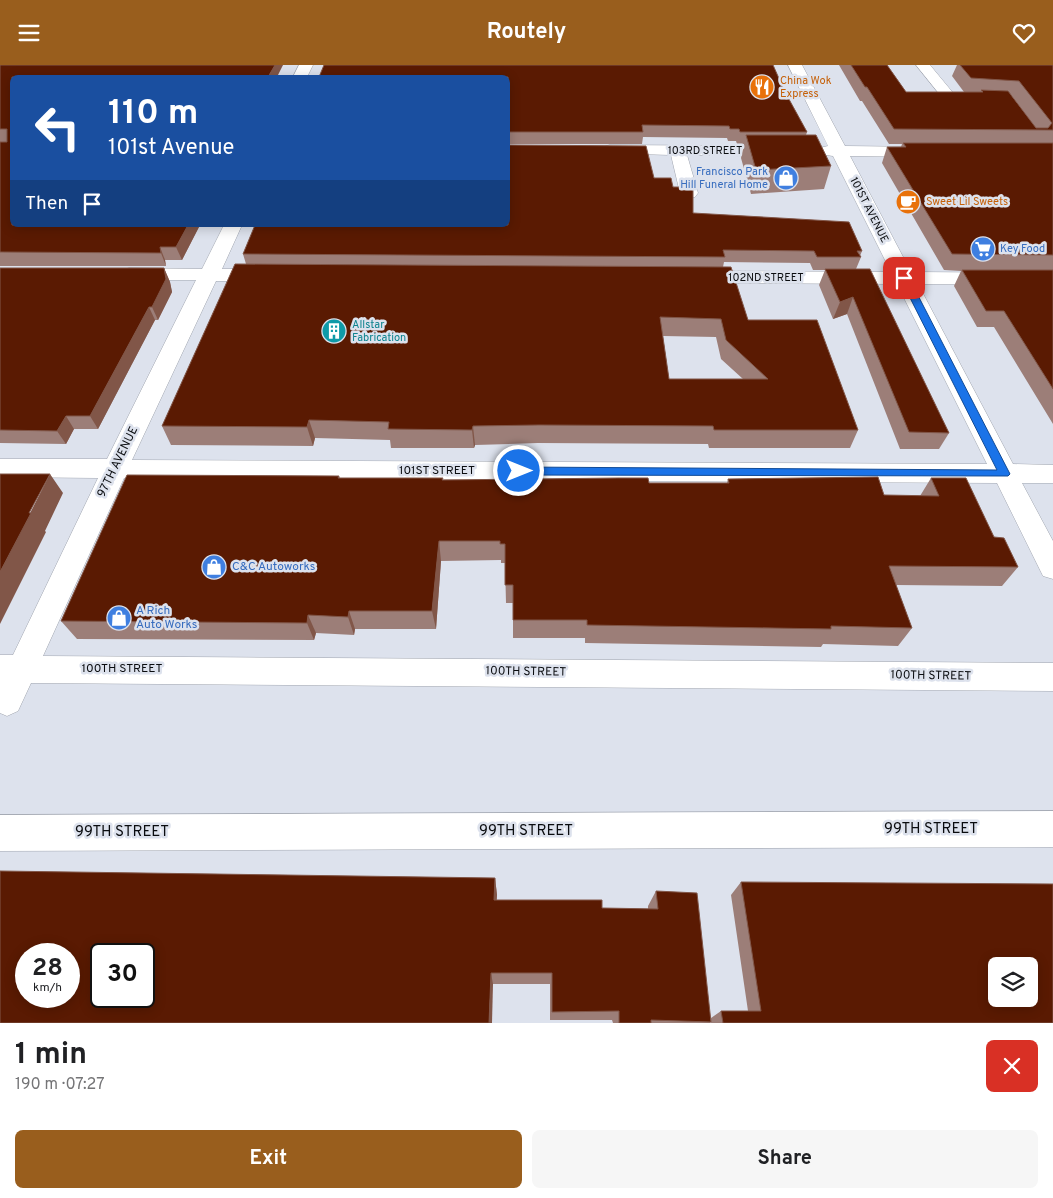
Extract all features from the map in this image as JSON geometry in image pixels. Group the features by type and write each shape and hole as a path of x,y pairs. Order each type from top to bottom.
{"street":[{"name":"101ST AVENUE","path":"795,65 1053,568"},
{"path":"923,65 950,98 996,100"},
{"name":"103RD STREET","path":"593,150 790,151"},
{"path":"678,151 689,193"},
{"path":"809,151 935,152"},
{"name":"97TH AVENUE","path":"6,701 11,669 115,469 232,227"},
{"path":"106,274 280,275"},
{"name":"102ND STREET","path":"679,277 1053,279"},
{"name":"101ST STREET","path":"0,468 1053,474"},
{"name":"100TH STREET","path":"11,669 1053,677"},
{"name":"99TH STREET","path":"0,833 1053,829"}],"building":[{"path":"0,65 275,65 269,75 10,75 10,227 187,227 176,247 160,247 161,253 0,252 0,142 7,142 7,129 0,129"},
{"path":"324,65 773,65 785,92 807,132 740,132 739,129 730,129 729,126 642,125 643,132 510,132 510,75 320,75"},
{"path":"851,65 887,65 906,92 1008,91 1036,128 1048,128 1052,123 1019,81 971,78 960,65 1053,65 1053,130 894,129"},
{"path":"746,135 816,135 831,166 756,170"},
{"path":"903,143 1053,143 1053,255 952,254 887,147 906,147"},
{"path":"510,145 646,146 654,178 671,178 673,187 693,187 693,213 849,222 862,251 857,251 861,257 817,257 814,251 723,250 725,257 243,254 254,227 510,227"},
{"path":"235,264 731,267 748,320 817,320 858,430 714,430 713,426 539,425 473,426 472,430 388,429 389,422 309,420 307,427 162,426","holes":["660,317 721,319 726,340 768,379 669,379"]},
{"path":"0,268 164,268 166,279 152,307 149,307 90,416 66,416 57,431 0,430"},
{"path":"825,269 870,269 949,433 909,432 853,297 840,302"},
{"path":"962,270 1053,270 1053,389 1004,311 986,311"},
{"path":"0,474 50,474 0,572"},
{"path":"127,475 339,476 338,478 443,478 442,480 648,478 649,483 729,483 728,479 878,477 884,495 939,496 931,478 966,478 994,537 1004,538 1018,567 889,566 912,628 831,626 831,629 587,625 587,620 513,620 513,585 505,585 505,544 500,544 500,541 439,541 432,611 349,611 348,617 308,615 307,623 61,621"},
{"path":"0,871 495,878 494,900 602,900 602,908 658,909 656,891 697,893 711,1022 651,1020 651,1023 619,1023 619,1011 552,1012 552,973 491,973 489,1023 0,1023"},
{"path":"741,882 1053,884 1053,1023 723,1023 721,1011 761,1011"}],"place":[{"name":"China Wok Express","path":"762,87"},
{"name":"Francisco Park Hill Funeral Home","path":"786,178"},
{"name":"Sweet Lil Sweets","path":"908,202"},
{"name":"Key Food","path":"983,249"},
{"name":"Allstar Fabrication","path":"334,331"},
{"name":"C&C Autoworks","path":"214,567"},
{"name":"A Rich Auto Works","path":"119,618"}],"route":[{"path":"519,471 1005,474 904,278"}]}
